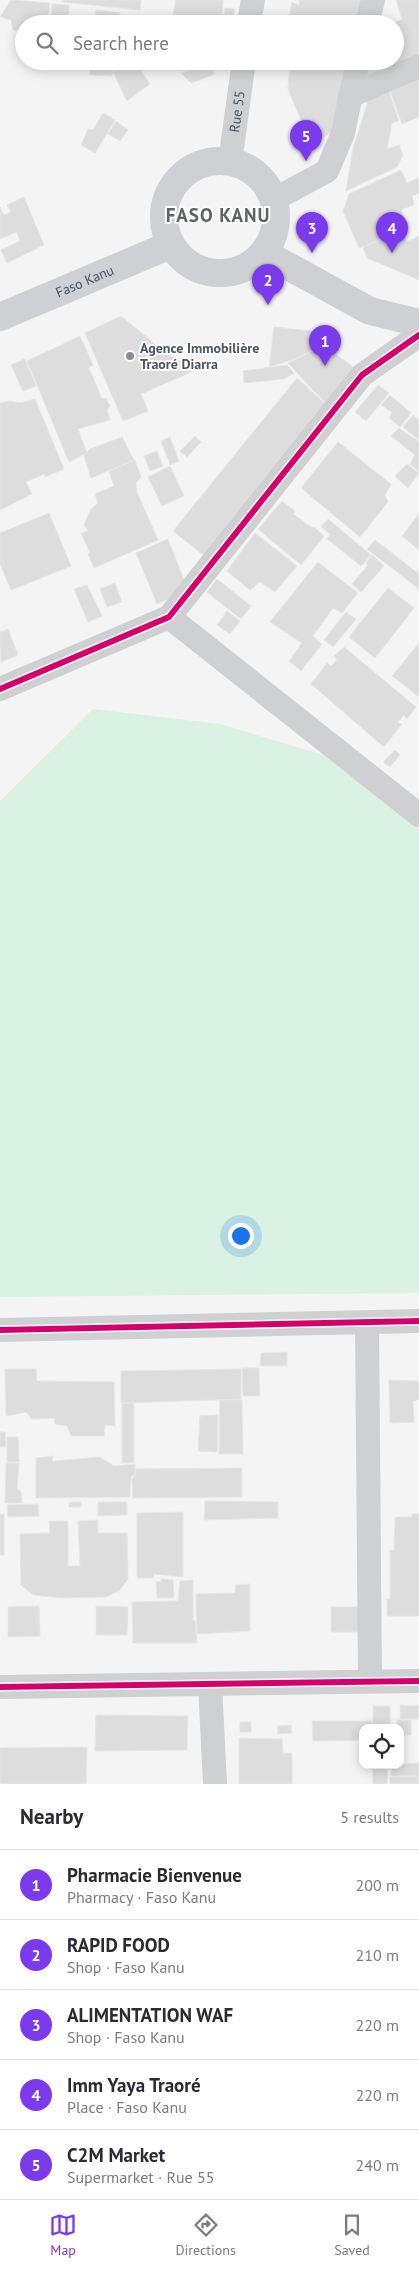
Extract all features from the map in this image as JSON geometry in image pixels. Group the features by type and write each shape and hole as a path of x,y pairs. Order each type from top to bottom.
{"main road":[{"path":"212,161 230,162 251,170 268,187 273,200 276,209 275,232 264,252 248,267 227,274 204,272 185,262 170,245 164,228 164,210 169,193 180,178 194,167 212,161"},
{"name":"Faso Kanu","path":"0,317 170,245"},
{"path":"264,252 370,311 419,323"}],"street":[{"path":"250,15 253,0"},
{"path":"369,15 373,0"},
{"path":"350,96 419,66"},
{"name":"Rue 55","path":"230,162 243,70"},
{"path":"273,200 328,171 343,133 356,70"},
{"path":"0,689 169,617 362,375 419,335"},
{"path":"169,617 419,815"},
{"path":"0,1330 419,1322"},
{"path":"367,1323 370,1681"},
{"path":"0,1686 419,1681"},
{"path":"210,1684 215,1784"}],"green space":[{"path":"93,709 220,724 334,758 419,826 419,1293 0,1297 0,801"}],"building":[{"path":"11,0 50,3 49,15 15,15 15,30 13,30 11,20 0,17"},
{"path":"62,0 141,0 140,10 62,2"},
{"path":"176,0 223,0 222,15 173,15"},
{"path":"299,0 368,0 363,15 290,15 292,2 299,5"},
{"path":"396,0 419,0 419,62 404,66 404,15 401,15"},
{"path":"52,4 69,5 69,15 51,15"},
{"path":"225,8 234,9 234,15 224,15"},
{"path":"96,10 120,13 120,15 95,15"},
{"path":"90,70 113,70 112,76 89,75"},
{"path":"113,70 140,70 150,84 127,101"},
{"path":"194,70 214,70 213,75 191,83 181,73"},
{"path":"289,70 347,70 336,128 312,146 288,89"},
{"path":"366,70 392,70 364,78"},
{"path":"419,76 419,117 402,124 389,88"},
{"path":"388,89 399,121 392,123 387,149 399,145 403,155 397,167 346,191 353,149 369,98"},
{"path":"103,113 115,120 95,153 81,145 88,129 93,130"},
{"path":"116,121 128,130 120,141 108,134"},
{"path":"401,170 407,183 418,178 419,182 419,193 412,196 414,205 401,210 409,228 359,248 343,211 349,194"},
{"path":"24,197 44,245 7,263 1,250 20,241 17,232 0,239 0,207 4,215 11,212 7,205"},
{"path":"403,232 406,242 419,236 419,280 367,258 363,247"},
{"path":"121,316 166,353 196,370 141,394 148,411 123,421 85,333"},
{"path":"274,327 320,332 320,346 295,359 269,367"},
{"path":"80,336 93,365 89,368 102,399 106,398 110,406 107,410 110,420 78,429 87,453 69,462 27,361"},
{"path":"324,345 358,371 328,406 288,363"},
{"path":"25,359 36,386 23,391 11,365"},
{"path":"287,365 294,373 284,379 244,383 243,371"},
{"path":"297,378 329,407 207,558 173,531"},
{"path":"378,385 389,393 366,421 355,412"},
{"path":"390,395 411,413 400,427 389,418 392,412 381,405"},
{"path":"35,399 64,469 45,477 44,474 26,482 32,494 0,510 0,403 10,401 20,403"},
{"path":"413,415 419,420 419,440 403,427"},
{"path":"399,428 419,442 419,471 410,464 415,455 391,436"},
{"path":"195,436 201,442 187,457 180,451"},
{"path":"122,437 134,460 91,478 84,456 90,449"},
{"path":"170,437 179,461 170,465 161,441"},
{"path":"338,442 391,484 385,495 388,502 360,537 301,488"},
{"path":"157,451 163,466 150,471 144,456"},
{"path":"135,460 141,477 136,483 137,492 158,540 94,568 81,533 88,531 84,525 91,509 98,503 95,494 114,486 109,471"},
{"path":"407,464 419,473 408,488 395,476"},
{"path":"170,466 184,496 162,506 148,477"},
{"path":"282,501 295,511 293,514 314,527 324,536 301,565 258,529"},
{"path":"49,513 71,566 11,590 0,564 0,533"},
{"path":"419,514 419,550 402,536"},
{"path":"328,519 371,555 361,566 327,539 330,534 321,527"},
{"path":"255,533 297,566 275,592 260,582 250,590 227,571"},
{"path":"168,539 188,590 157,604 136,553"},
{"path":"375,540 419,574 419,589 367,549"},
{"path":"372,555 384,566 361,592 352,584 368,565 366,563"},
{"path":"318,562 358,593 342,613 333,608 313,636 322,644 301,671 289,661 302,643 270,622"},
{"path":"217,579 251,606 241,619 207,592"},
{"path":"115,583 122,602 107,607 100,589"},
{"path":"87,585 102,616 88,622 74,589"},
{"path":"388,588 414,608 375,658 349,637"},
{"path":"227,611 240,621 230,634 217,625"},
{"path":"346,612 356,619 333,647 324,640"},
{"path":"8,629 18,655 1,662 0,630 1,632"},
{"path":"419,643 419,697 392,676"},
{"path":"344,647 416,707 407,719 404,715 398,722 402,724 384,747 311,684 327,663 331,666 337,660 334,656"},
{"path":"395,750 400,755 390,767 383,762"},
{"path":"287,1352 287,1366 260,1366 261,1353"},
{"path":"242,1368 259,1368 260,1396 243,1396"},
{"path":"5,1369 36,1369 37,1381 114,1382 115,1426 105,1425 104,1436 71,1436 67,1426 55,1424 54,1418 31,1419 27,1412 6,1416"},
{"path":"241,1369 241,1399 121,1403 121,1371"},
{"path":"389,1380 418,1381 419,1399 413,1401 414,1422 390,1423"},
{"path":"220,1400 242,1400 243,1454 219,1454"},
{"path":"122,1403 134,1403 134,1463 122,1463"},
{"path":"218,1415 217,1452 198,1451 200,1416"},
{"path":"0,1432 5,1432 6,1447 0,1447"},
{"path":"7,1437 18,1437 19,1462 7,1462"},
{"path":"53,1456 52,1461 100,1457 114,1466 135,1464 135,1474 131,1477 130,1497 36,1498 36,1458"},
{"path":"6,1463 19,1463 17,1489 21,1492 22,1503 5,1503"},
{"path":"242,1468 242,1497 133,1498 132,1479 136,1474 135,1469"},
{"path":"205,1501 278,1502 278,1518 204,1520"},
{"path":"69,1502 81,1502 81,1507 69,1507"},
{"path":"98,1502 127,1502 127,1515 98,1516"},
{"path":"38,1504 39,1516 8,1517 7,1505"},
{"path":"183,1512 183,1577 154,1574 153,1578 137,1578 137,1513"},
{"path":"4,1514 4,1555 0,1555 0,1515"},
{"path":"412,1514 419,1514 419,1616 387,1616 387,1599 390,1599 390,1550 394,1550 395,1517 412,1517"},
{"path":"98,1520 98,1533 127,1533 128,1579 119,1591 106,1597 63,1598 33,1595 21,1585 20,1534 50,1533 49,1521 68,1521 68,1566 80,1566 78,1521"},
{"path":"161,1579 173,1580 174,1598 157,1598 156,1582 161,1581"},
{"path":"193,1580 193,1620 195,1621 197,1643 133,1643 132,1602 178,1601 180,1581"},
{"path":"250,1584 250,1631 197,1634 196,1594 235,1593 236,1585"},
{"path":"39,1606 40,1636 8,1637 8,1607"},
{"path":"96,1606 128,1607 127,1635 96,1635"},
{"path":"331,1607 365,1607 365,1632 331,1632"},
{"path":"400,1705 419,1706 419,1719 400,1719"},
{"path":"373,1706 390,1706 390,1724 373,1724"},
{"path":"96,1715 188,1716 187,1750 95,1751"},
{"path":"397,1720 411,1720 411,1735 404,1735 404,1724 397,1724"},
{"path":"312,1721 372,1721 372,1724 359,1724 359,1740 313,1741"},
{"path":"240,1722 251,1722 251,1732 240,1732"},
{"path":"291,1725 292,1733 278,1734 277,1726"},
{"path":"239,1738 282,1739 283,1753 292,1753 292,1784 239,1784"},
{"path":"87,1747 86,1784 0,1784 0,1748"},
{"path":"419,1763 419,1776 391,1776 391,1769 404,1769 404,1764"},
{"path":"373,1769 388,1769 387,1784 373,1784"},
{"path":"419,1776 419,1784 390,1784 390,1777"}],"cycle path":[{"path":"0,689 169,617 362,375 419,335"},
{"path":"0,1330 419,1321"},
{"path":"0,1687 419,1681"}],"place":[{"name":"C2M Market","path":"306,161"},
{"name":"ALIMENTATION WAF","path":"312,253"},
{"name":"Imm Yaya Traoré","path":"392,253"},
{"name":"RAPID FOOD","path":"268,305"},
{"name":"Agence Immobilière Traoré Diarra","path":"130,356"},
{"name":"Pharmacie Bienvenue","path":"325,366"}],"district":[{"name":"FASO KANU","path":"218,215"}]}
